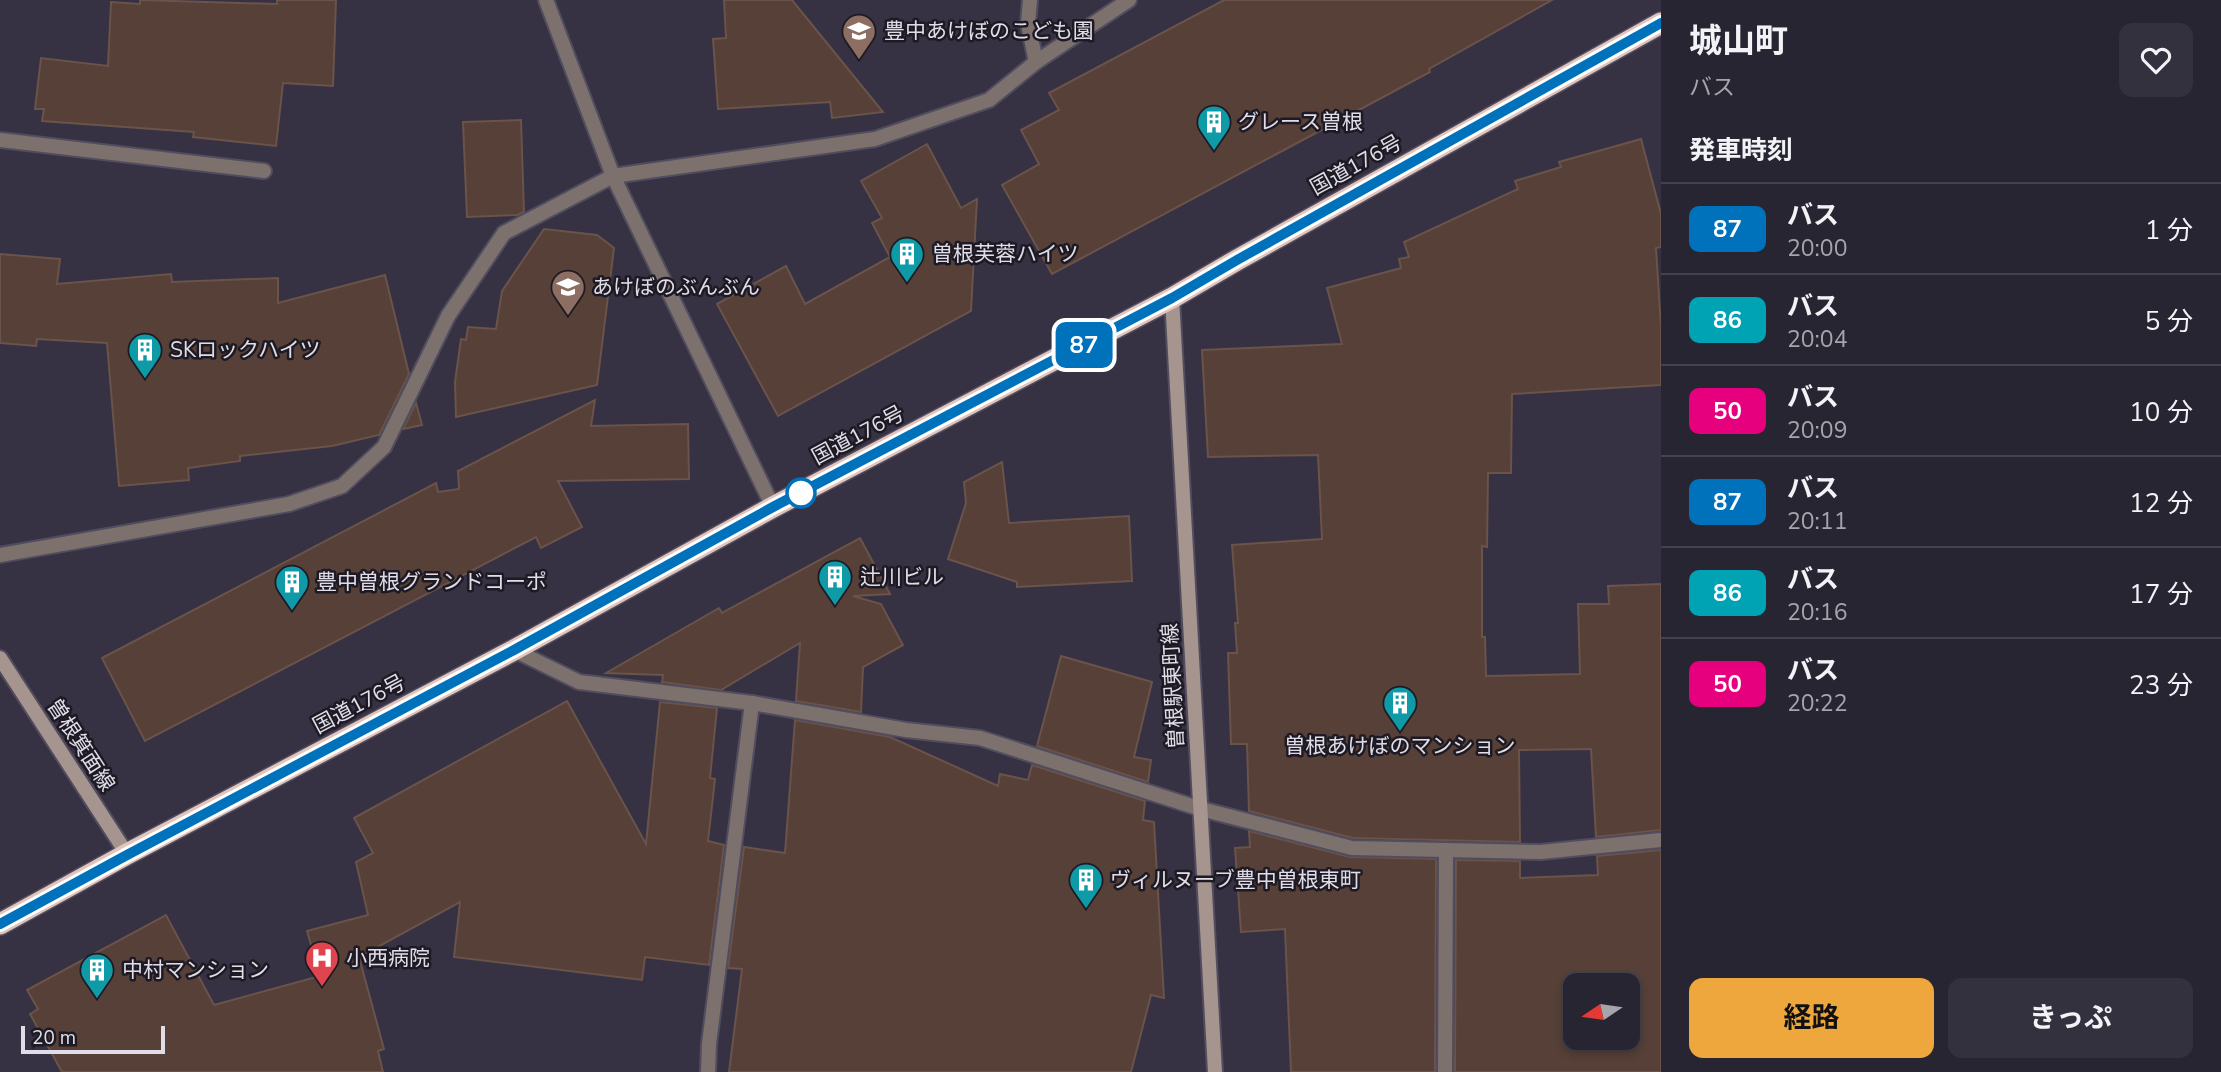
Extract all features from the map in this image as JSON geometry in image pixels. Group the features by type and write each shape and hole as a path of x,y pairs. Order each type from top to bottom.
{"highway":[{"name":"国道176号","path":"0,924 514,650 773,507 1172,298 1661,23"}],"street":[{"path":"546,0 613,176 773,507"},
{"path":"1030,0 1028,24 1036,62"},
{"path":"0,555 289,504 342,486 384,447 448,316 504,233 613,176 875,139 989,100 1036,62 1129,0"},
{"path":"0,140 264,171"},
{"name":"曽根駅東町線","path":"1172,298 1216,1072"},
{"path":"514,650 579,682 752,704 906,730 980,738 1200,809 1352,848 1541,852 1661,840"},
{"name":"曽根箕面線","path":"0,659 127,855"},
{"path":"708,1072 752,704"},
{"path":"1445,1072 1446,850"}],"building":[{"path":"140,0 277,4 277,0 336,0 333,86 283,83 276,146 193,137 194,132 42,121 44,109 35,109 41,58 108,66 111,2 140,4"},
{"path":"724,0 792,0 883,112 832,118 830,102 718,109 713,39 726,38"},
{"path":"1224,0 1552,0 1429,69 1430,72 1052,274 1002,185 1039,164 1021,130 1059,110 1049,93"},
{"path":"521,120 524,212 517,215 467,217 463,122"},
{"path":"1641,139 1661,214 1661,247 1656,248 1661,385 1512,394 1511,473 1488,473 1487,547 1482,546 1482,637 1485,637 1486,676 1580,674 1578,604 1609,604 1608,586 1661,584 1661,830 1596,837 1591,749 1519,750 1520,842 1353,838 1249,811 1247,744 1231,744 1228,653 1237,653 1235,623 1238,623 1232,545 1322,539 1318,455 1208,457 1202,350 1342,344 1327,288 1401,268 1399,259 1409,257 1404,242 1518,189 1515,181 1561,167 1559,162"},
{"name":"曽根芙蓉ハイツ","path":"927,144 961,208 977,199 971,311 778,416 717,304 786,266 805,304 890,257 872,223 882,218 861,181"},
{"path":"544,229 597,235 614,248 597,385 456,417 455,382 461,339 466,340 468,327 496,329 502,291"},
{"path":"0,254 60,259 57,284 171,274 172,282 278,278 278,303 385,275 409,374 379,435 332,446 240,456 240,461 188,468 189,480 119,486 107,343 37,339 36,346 0,343"},
{"name":"豊中曽根グランドコーポ","path":"595,400 591,426 688,424 689,479 558,481 582,527 541,548 536,537 145,741 102,658 436,483 438,492 459,489 458,471"},
{"path":"416,403 422,425 403,429"},
{"path":"1002,462 1009,523 1129,516 1132,581 1017,587 1017,582 948,559 966,503 964,482"},
{"path":"860,538 890,594 853,596 881,604 903,645 863,667 861,712 796,701 800,643 721,690 662,682 663,675 606,673 719,608 722,613"},
{"path":"1061,656 1152,682 1134,757 1151,760 1148,782 1037,746"},
{"path":"567,701 646,844 660,702 717,708 710,778 715,779 708,841 724,845 709,965 645,957 642,980 454,957 460,902 359,957 384,1049 378,1051 383,1072 62,1072 30,1014 38,1009 27,990 166,915 214,1005 320,976 307,931 368,915 356,862 373,853 354,818"},
{"path":"795,720 890,737 998,786 1000,774 1028,780 1032,765 1145,801 1143,820 1154,822 1164,998 1151,995 1131,1072 729,1072 742,969 728,968 744,847 785,853"},
{"path":"1249,831 1350,857 1436,859 1435,1072 1291,1072 1285,929 1241,932 1235,848 1250,847"},
{"path":"1661,850 1661,1072 1455,1072 1456,860 1520,861 1520,878 1598,875 1597,856"}],"bus line":[{"name":"87","path":"0,924 514,650 773,507 1172,298 1661,23"}],"place":[{"name":"豊中あけぼのこども園","path":"859,61"},
{"name":"グレース曽根","path":"1214,152"},
{"name":"曽根芙蓉ハイツ","path":"907,284"},
{"name":"あけぼのぶんぶん","path":"568,317"},
{"name":"SKロックハイツ","path":"145,380"},
{"name":"辻川ビル","path":"835,607"},
{"name":"豊中曽根グランドコーポ","path":"292,612"},
{"name":"曽根あけぼのマンション","path":"1400,733"},
{"name":"ヴィルヌーブ豊中曽根東町","path":"1086,910"},
{"name":"小西病院","path":"322,988"},
{"name":"中村マンション","path":"97,1000"}]}
